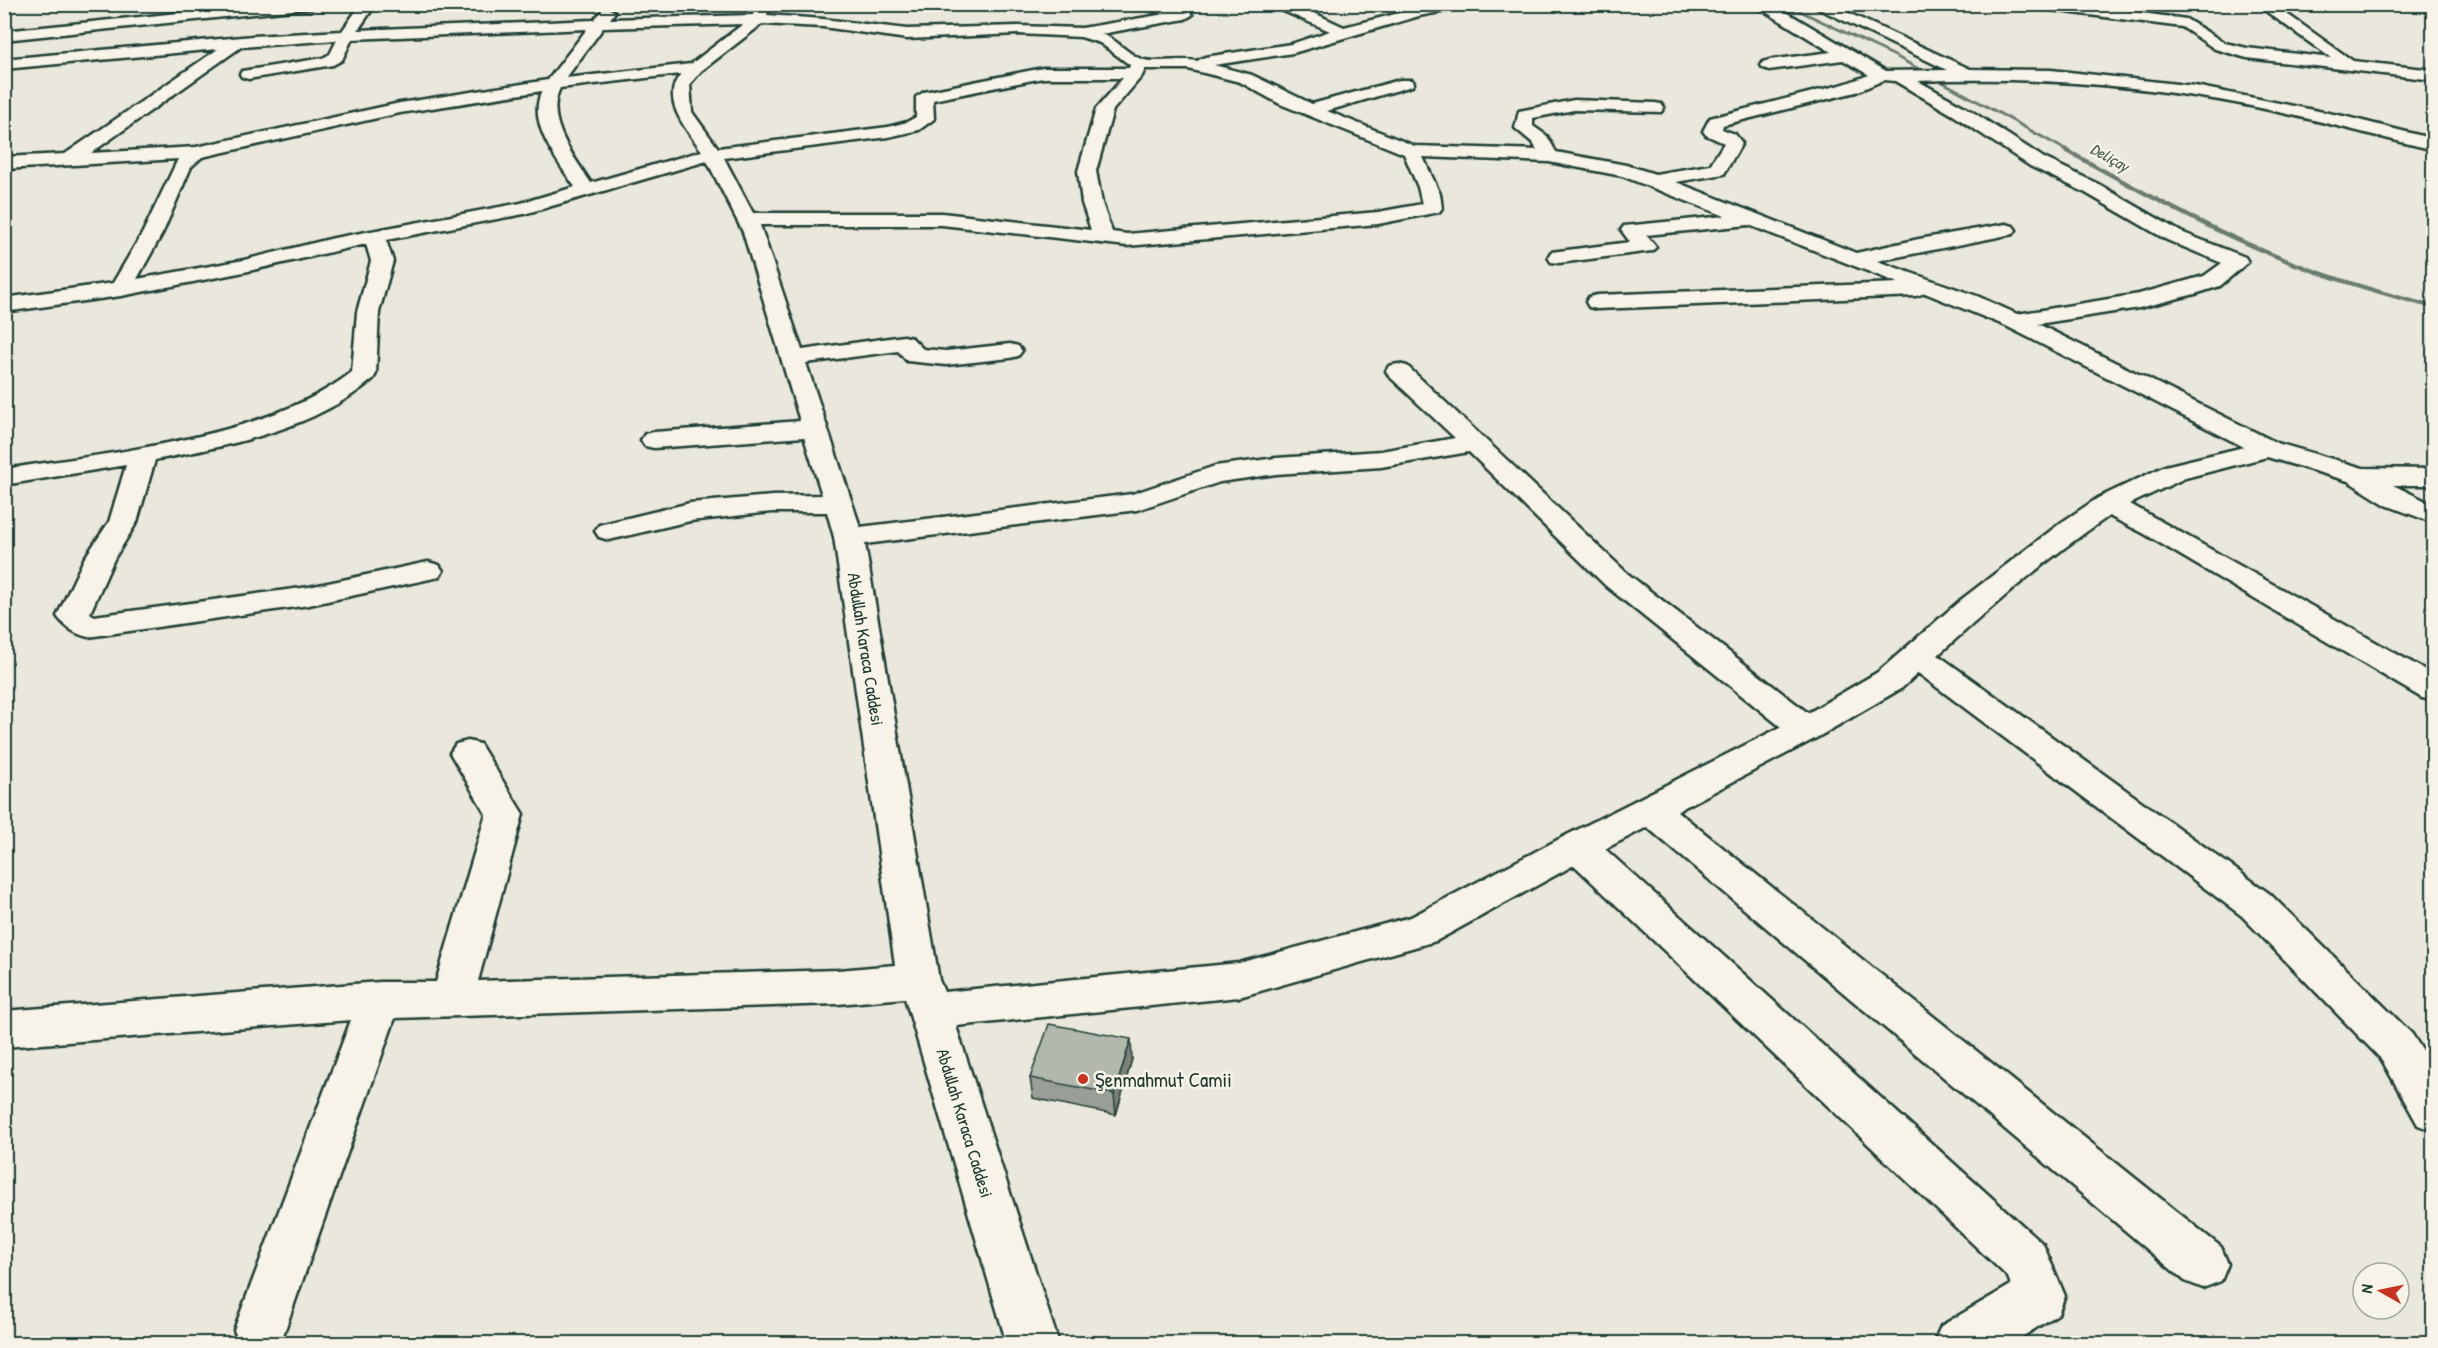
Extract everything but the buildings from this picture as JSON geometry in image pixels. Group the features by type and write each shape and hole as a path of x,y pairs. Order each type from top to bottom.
{"street":[{"path":"248,74 327,62 336,57 347,35 369,4"},
{"path":"586,190 569,164 549,125 545,102 553,84 614,4"},
{"path":"4,64 347,35 599,24 761,12 907,34 1017,30 1082,33 1185,15 1143,4"},
{"path":"1274,4 1297,7 1343,32"},
{"path":"4,305 121,289 244,266 334,244 524,208 713,154 888,132 913,126 925,119 924,97 1011,78 1043,73 1137,69 1188,64 1293,48 1418,12 1461,4"},
{"path":"1760,4 1790,18 1844,55 1897,76 1959,111 2037,162 2091,188 2174,236 2237,262 2212,281 2187,290 2139,301 2013,321"},
{"path":"1816,4 1961,74"},
{"path":"2035,4 2186,22 2220,46 2247,53 2433,75"},
{"path":"2263,4 2350,64"},
{"path":"4,36 304,5"},
{"name":"Abdullah Karaca Caddesi","path":"761,12 695,68 682,83 682,112 713,154 747,219 816,428 849,537 925,995 1033,1344"},
{"path":"1082,33 1105,40 1137,69"},
{"path":"69,160 237,43"},
{"path":"1769,65 1844,55"},
{"path":"1188,64 1246,78 1311,110 1412,151 1467,155 1549,156 1626,171 1656,181 1854,260 1969,301 2268,449 2358,476 2396,499 2433,515"},
{"path":"4,163 196,153 400,108 553,84 695,68"},
{"path":"1104,238 1092,203 1087,171 1105,109 1137,69"},
{"path":"1656,181 1717,170 1733,144 1729,138 1712,131 1716,122 1897,76 1961,74 2061,76 2195,91 2343,121 2433,145"},
{"path":"1311,110 1406,83"},
{"path":"1549,156 1541,140 1524,128 1526,115 1574,105 1655,108"},
{"path":"747,219 942,219 1127,240 1378,218 1432,208 1432,198 1416,167 1412,151"},
{"path":"121,289 153,232 183,165 196,153"},
{"path":"1559,257 1645,247 1631,230 1754,219"},
{"path":"1854,260 1919,245 2006,230"},
{"path":"4,477 143,455 266,426 317,406 346,391 363,374 368,312 382,261 375,238"},
{"path":"1597,302 1931,288"},
{"path":"793,357 904,343 916,356 946,358 1010,351"},
{"path":"1398,371 1617,580 1806,729"},
{"path":"654,440 816,428"},
{"path":"849,537 1137,502 1215,474 1276,466 1381,459 1475,443"},
{"path":"4,1029 380,1000 452,1000 838,987 925,995 1239,980 1422,930 1650,808 1806,729 1890,680 1973,606 2072,528 2108,504 2175,472 2268,449"},
{"path":"143,455 123,522 99,559 73,616 88,627 309,596 428,572"},
{"path":"2358,476 2433,477"},
{"path":"609,531 690,512 772,504 838,503"},
{"path":"2108,504 2163,533 2433,690"},
{"path":"1917,656 2256,905 2397,1047 2433,1111"},
{"path":"452,1000 505,814 468,753"},
{"path":"1650,808 2203,1264"},
{"path":"1578,846 2026,1261 2040,1296 1959,1344"},
{"path":"260,1330 380,1000"}],"waterway":[{"name":"Deliçay","path":"1785,4 1897,57 2066,150"},
{"name":"Deliçay","path":"2064,149 2179,211 2268,253 2349,283 2434,307"}],"place":[{"name":"Şenmahmut Camii","path":"1083,1079"}]}
